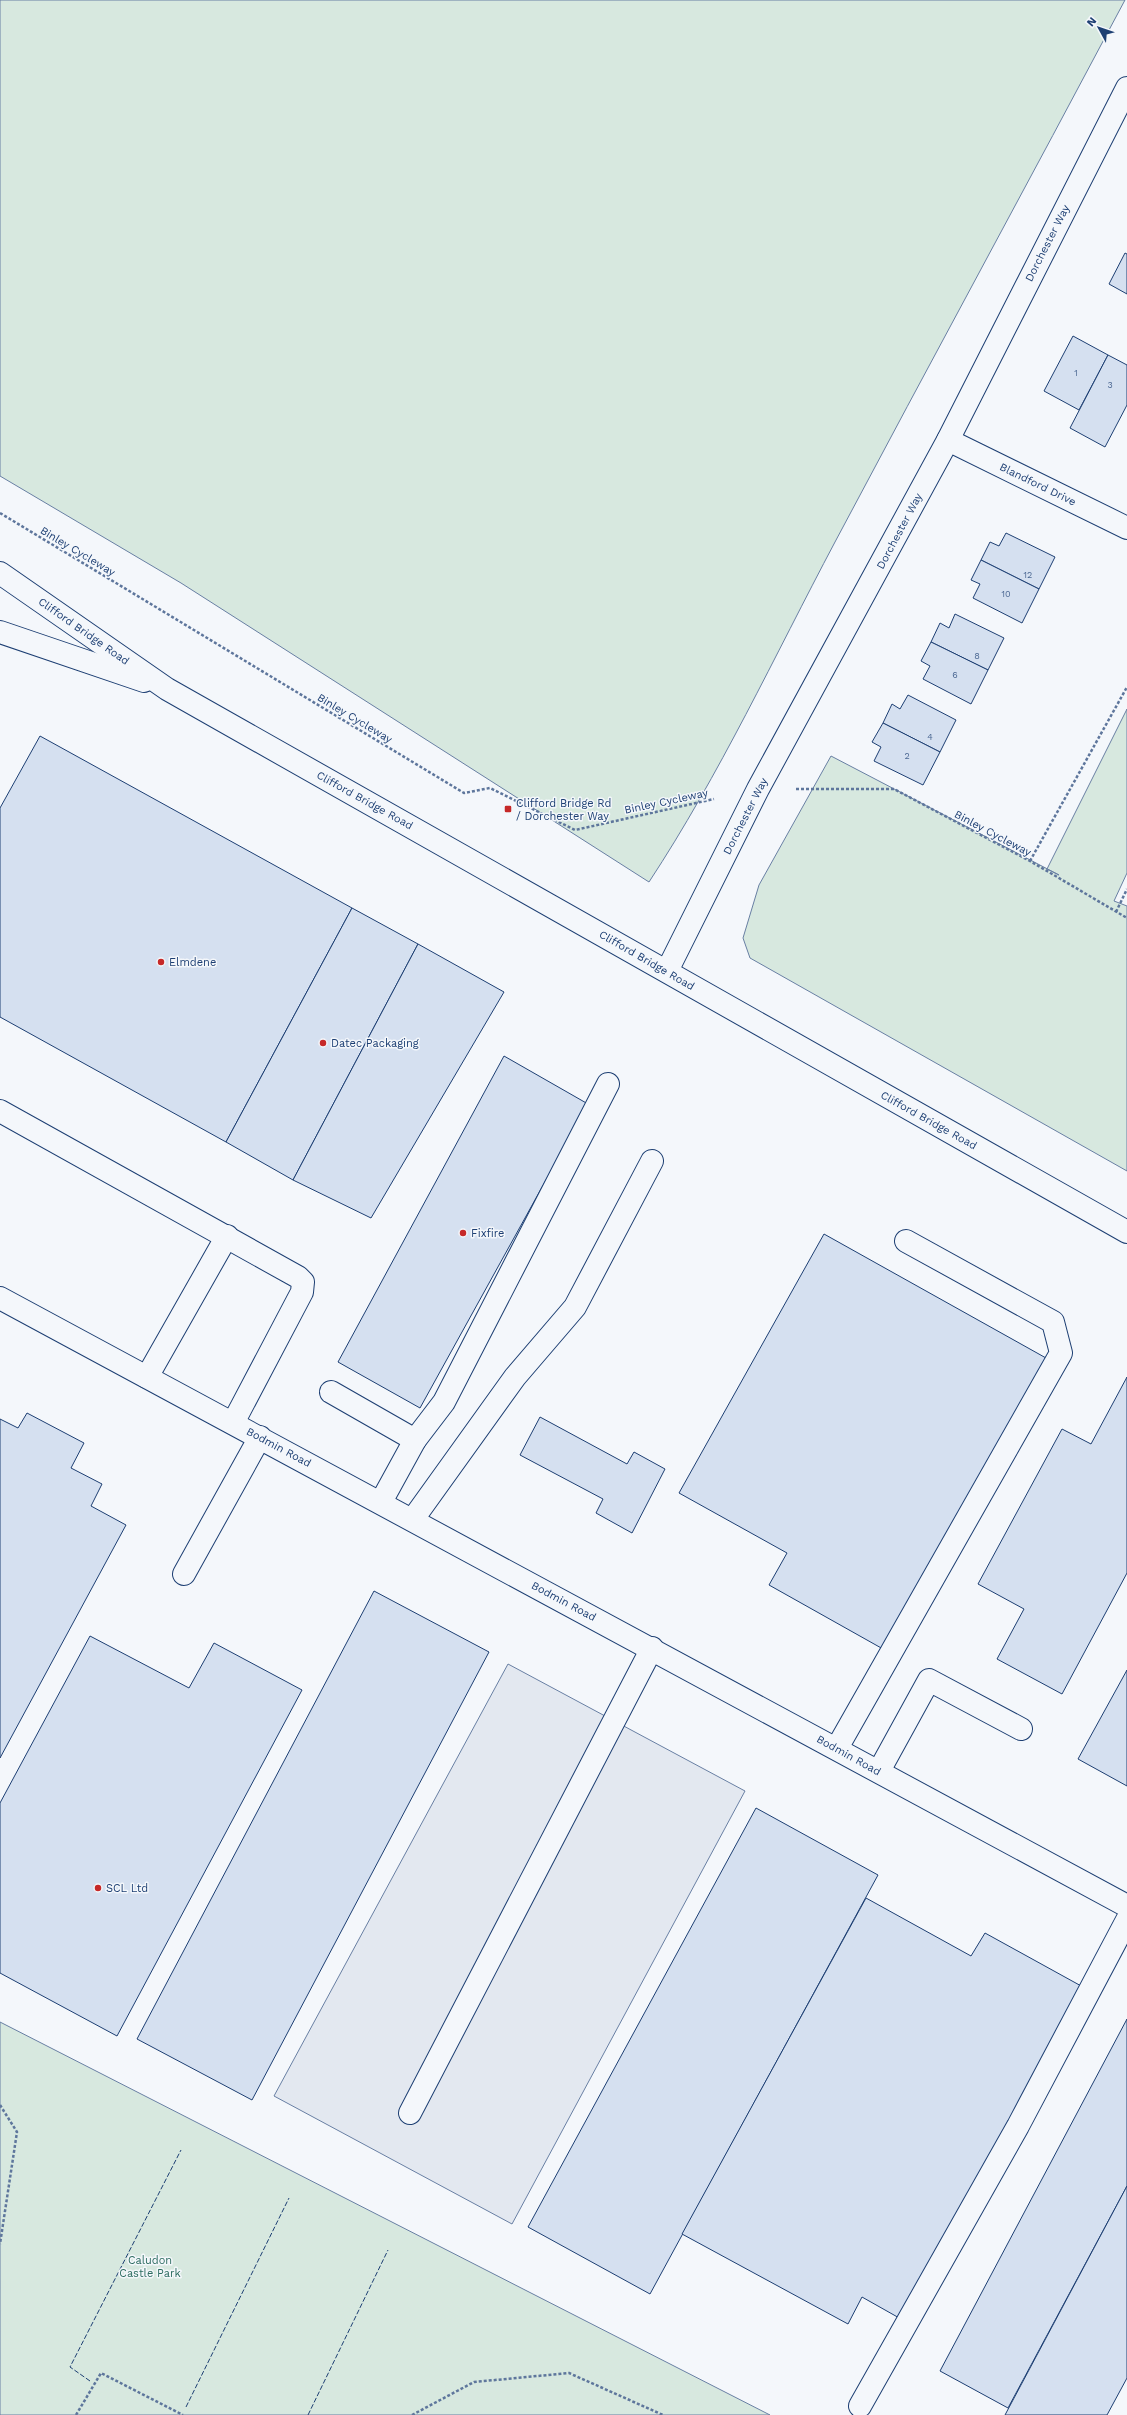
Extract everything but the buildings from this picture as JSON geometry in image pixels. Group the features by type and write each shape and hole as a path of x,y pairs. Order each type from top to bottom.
{"street":[{"name":"Dorchester Way","path":"667,971 758,789 948,440 1127,88"},
{"name":"Blandford Drive","path":"948,440 1127,528"},
{"name":"Clifford Bridge Road","path":"0,573 167,689 1127,1232"},
{"name":"Clifford Bridge Road","path":"0,632 167,689"},
{"path":"381,1502 415,1440 444,1402 608,1084"},
{"path":"0,1111 227,1236 298,1277 303,1282 302,1292 233,1423"},
{"path":"413,1519 515,1377 576,1307 652,1161"},
{"path":"147,1376 227,1236"},
{"path":"837,1748 1061,1353 1053,1322 906,1241"},
{"name":"Bodmin Road","path":"0,1298 413,1519 1127,1906"},
{"path":"331,1392 415,1440"},
{"path":"184,1574 260,1437"},
{"path":"410,2113 652,1648"},
{"path":"879,1771 929,1680 1021,1729"},
{"path":"860,2406 1018,2126 1127,1920"}],"path":[{"name":"Binley Cycleway","path":"0,513 464,792 490,788 575,830 758,789 894,789 1030,861 1127,918"},
{"path":"1030,861 1127,687"},
{"path":"1116,912 1127,889"},
{"path":"0,2105 17,2132 0,2244"},
{"path":"76,2415 101,2373 183,2415"},
{"path":"412,2415 474,2382 570,2373 663,2415"}],"green space":[{"path":"0,0 1125,0 835,542 746,715 675,841 649,882 181,583 0,476"},
{"path":"1127,709 1127,873 1114,901 1127,906 1127,1171 750,958 743,938 759,885 831,756 1047,869"},
{"name":"Caludon Castle Park","path":"0,2022 770,2415 0,2415"}],"shaded area":[{"path":"508,1664 745,1791 512,2224 274,2096"}],"fence":[{"path":"90,2381 70,2367 181,2150"},
{"path":"186,2407 289,2198"},
{"path":"308,2415 388,2250"}],"place":[{"name":"Clifford Bridge Rd / Dorchester Way","path":"508,809"},
{"name":"Elmdene","path":"161,962"},
{"name":"Datec Packaging","path":"323,1043"},
{"name":"Fixfire","path":"463,1233"},
{"name":"SCL Ltd","path":"98,1888"}]}
